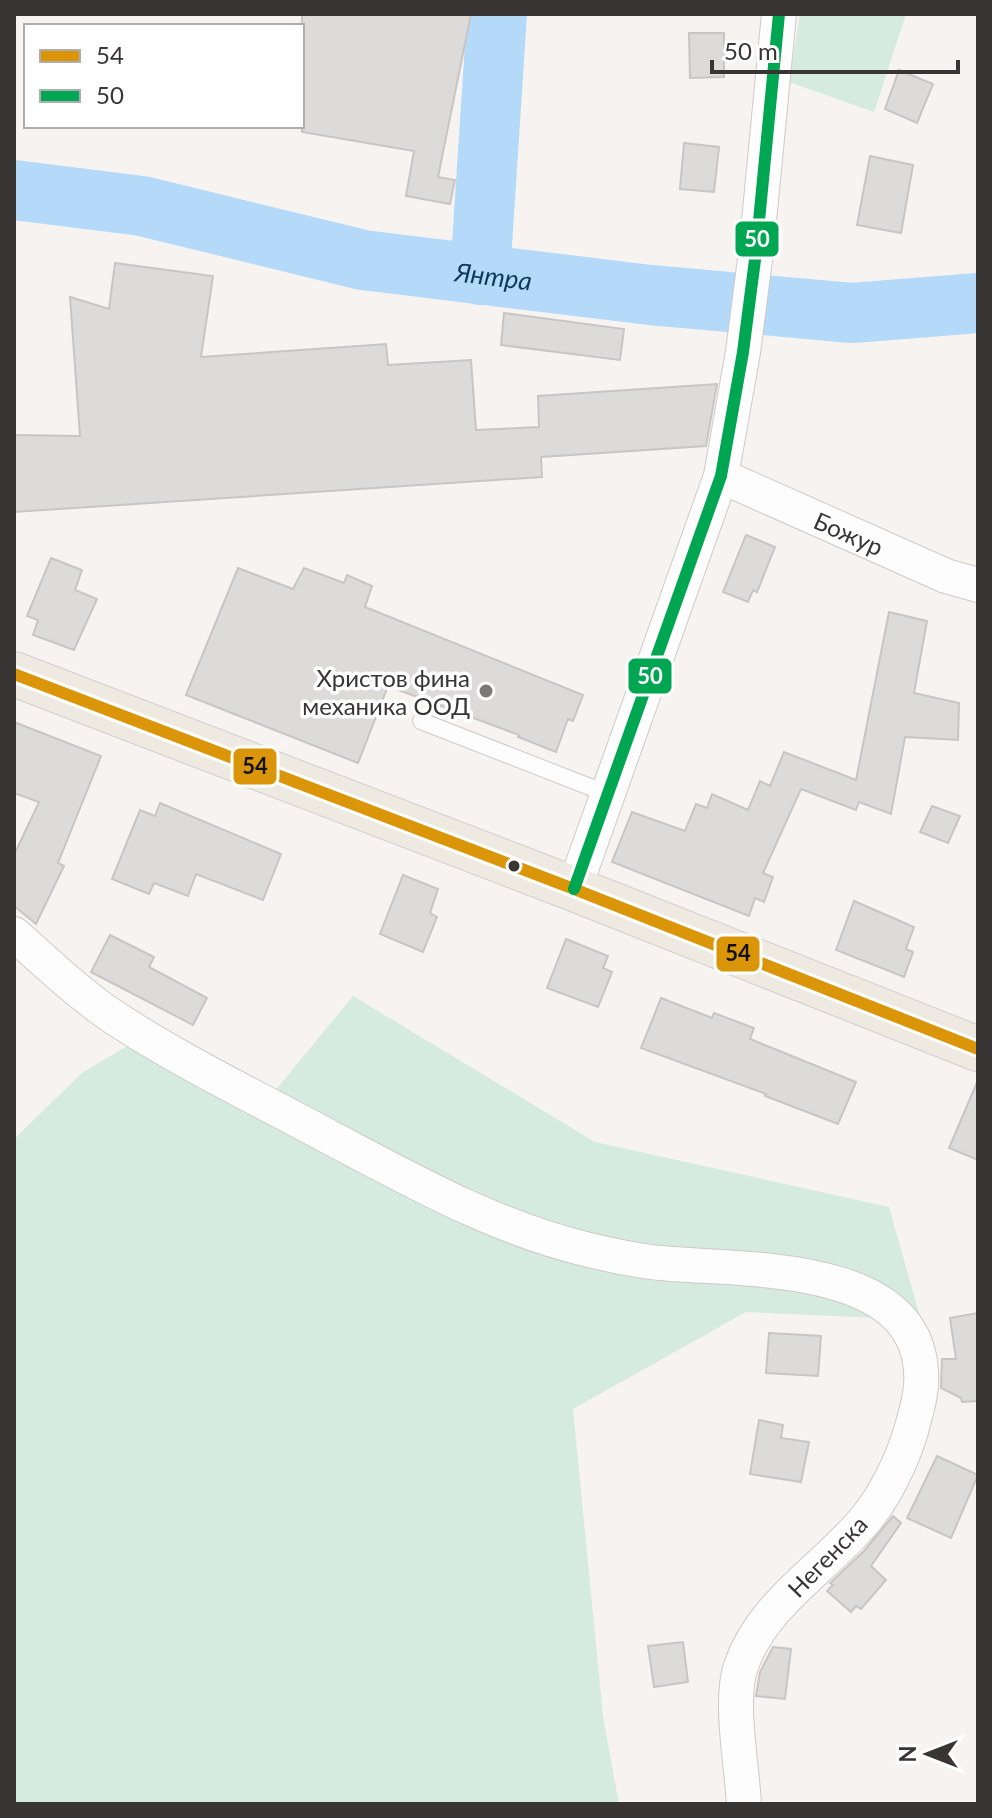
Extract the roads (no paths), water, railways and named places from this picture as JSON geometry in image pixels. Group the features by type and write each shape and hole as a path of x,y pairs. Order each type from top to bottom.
{"main road":[{"path":"14,674 574,889 978,1049"}],"street":[{"path":"574,889 721,476 743,352 756,252 779,14"},
{"name":"Божур","path":"721,476 946,576 978,585"},
{"name":"Негенска","path":"14,934 74,987 114,1017 307,1125 489,1218 572,1245 656,1263 760,1271 837,1282 863,1291 888,1306 906,1323 917,1345 922,1372 919,1403 906,1447 866,1519 779,1605 761,1627 741,1666 736,1688 744,1804"}],"lane":[{"path":"421,721 608,794"}],"waterway":[{"path":"480,275 497,14"},
{"name":"Янтра","path":"14,190 142,206 363,260 650,295 852,313 978,303"}],"place":[{"name":"Христов фина механика ООД","path":"486,691"}]}
